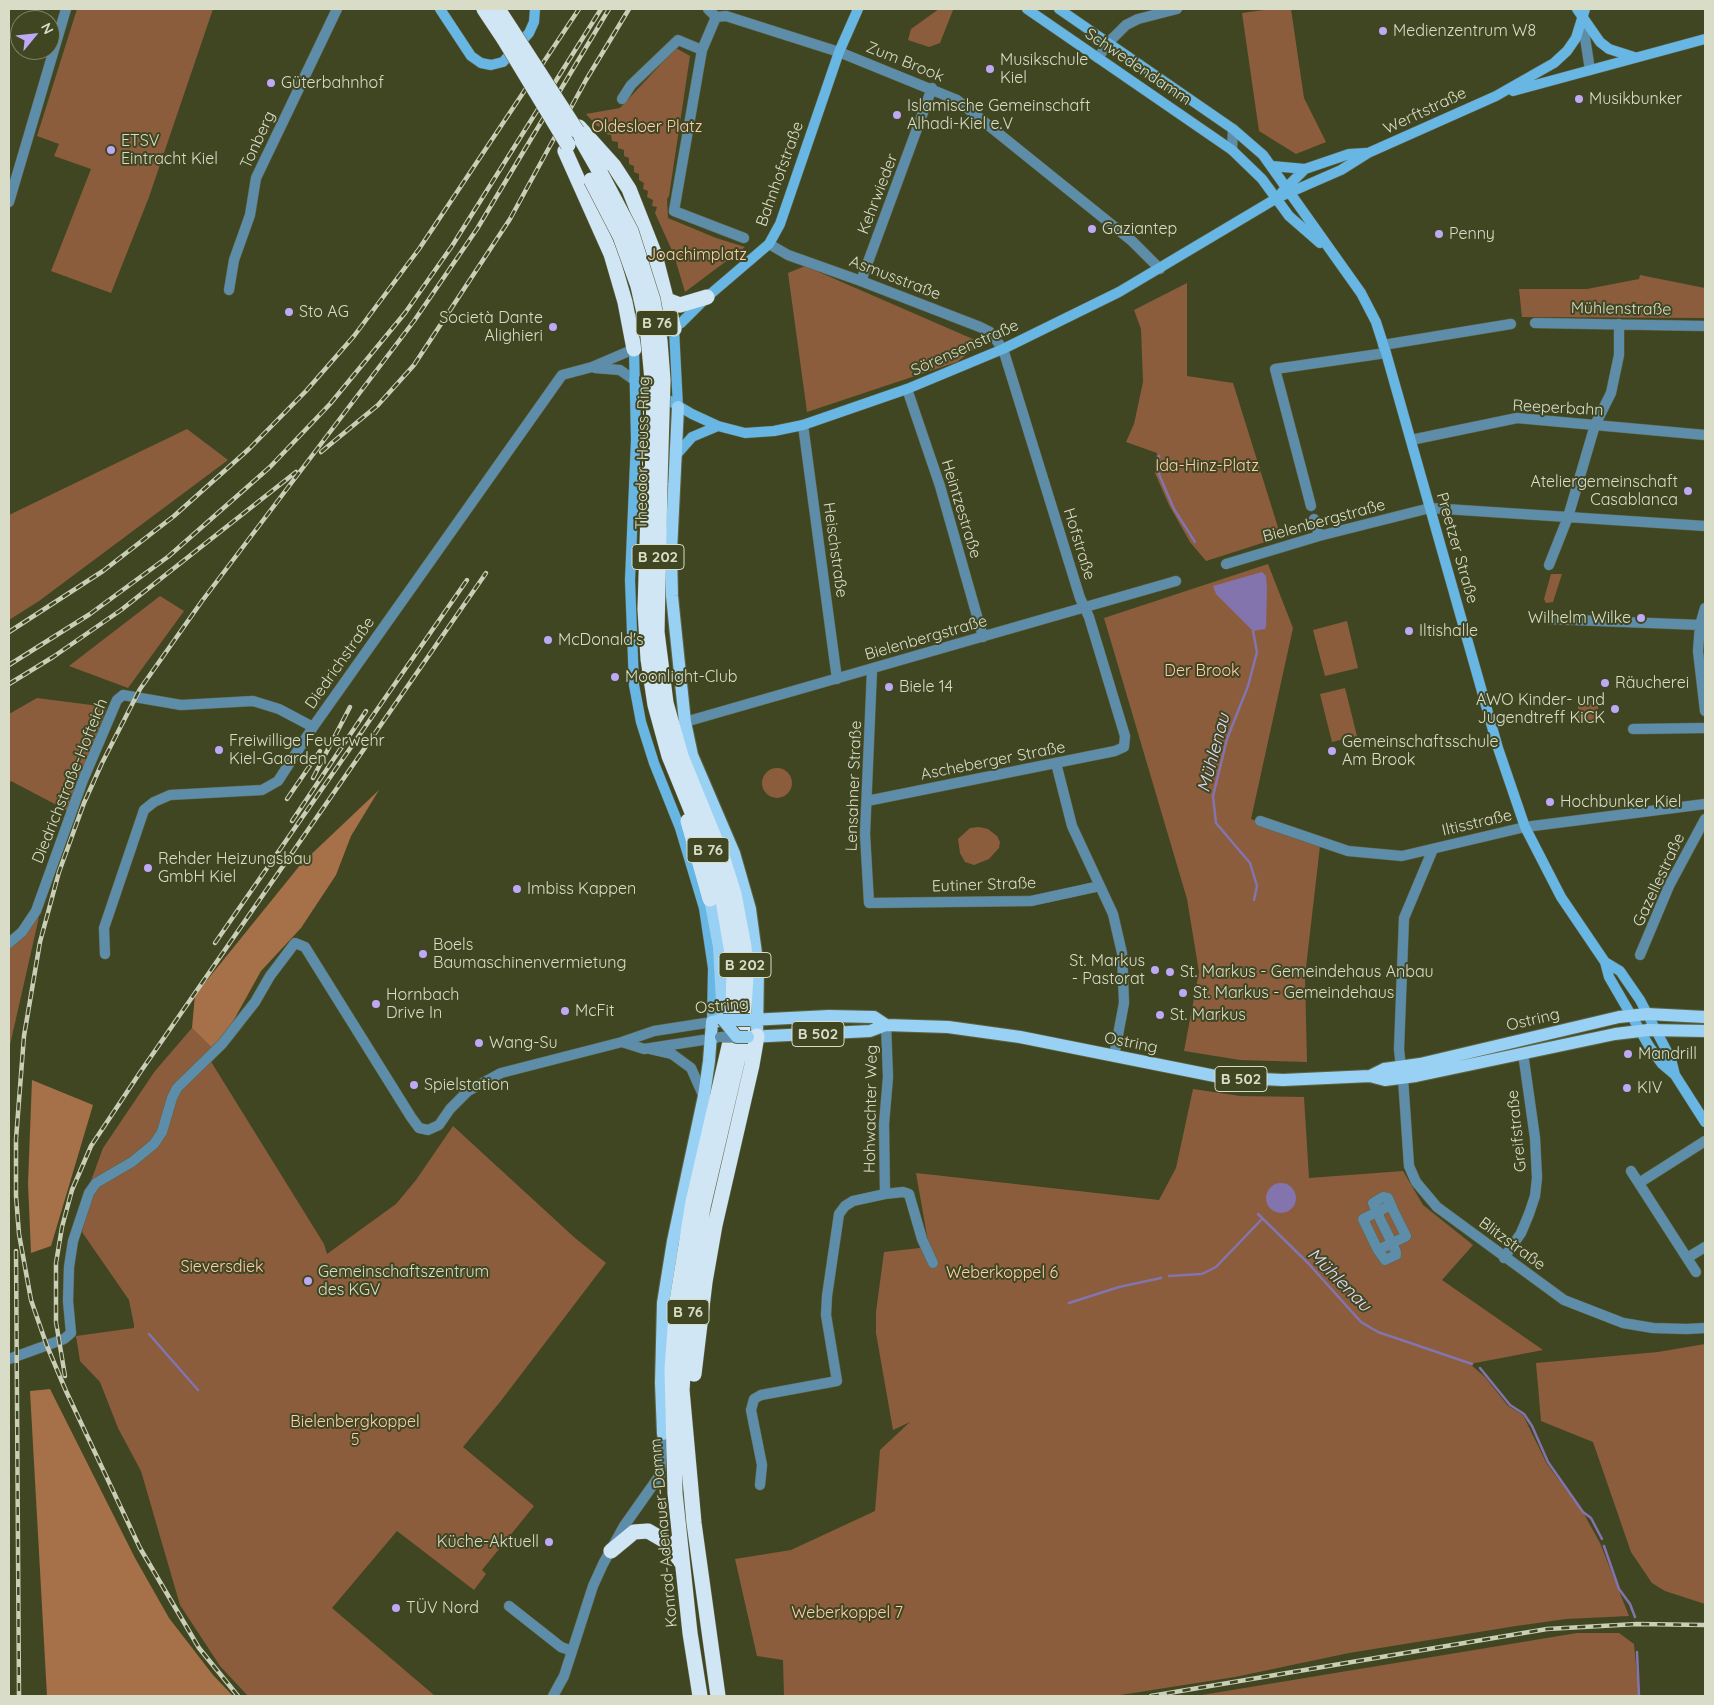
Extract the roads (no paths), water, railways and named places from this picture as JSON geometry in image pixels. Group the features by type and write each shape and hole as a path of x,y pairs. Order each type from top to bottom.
{"highway":[{"name":"B 76","path":"484,9 507,34 565,109 578,129 614,166 629,189 646,230 674,329"},
{"name":"B 76","path":"498,9 507,34 567,148 611,254 625,302 634,349"},
{"name":"Theodor-Heuss-Ring","path":"578,129 596,177 630,231 653,300 660,341 663,380 645,609 648,659 659,725 669,756 689,802 712,864 723,900 734,965 733,1014 716,1100"},
{"name":"Theodor-Heuss-Ring","path":"567,148 596,177"},
{"name":"B 76","path":"667,300 680,305 707,297"},
{"name":"Theodor-Heuss-Ring","path":"655,483 659,658 666,703 682,756 723,858 741,929 746,976 742,1042 716,1100"},
{"path":"666,703 692,755"},
{"name":"B 76","path":"689,802 688,819 710,900"},
{"name":"B 76","path":"694,1523 697,1494 692,1441 697,1340 715,1225 752,1065 747,1037"},
{"name":"Konrad-Adenauer-Damm","path":"700,1696 682,1563 675,1493 672,1369 676,1301 693,1202 716,1100"},
{"name":"Konrad-Adenauer-Damm","path":"716,1100 703,1207 688,1303 682,1390 694,1523 718,1696"},
{"name":"B 76","path":"663,1434 675,1493"},
{"path":"611,1552 634,1532 648,1531 667,1542 682,1563"}],"main road":[{"path":"440,9 471,56 481,63 492,65 503,62 529,33 534,22 535,9"},
{"name":"Bahnhofstraße","path":"634,349 674,329 707,297 769,244 780,224 839,52 858,9"},
{"name":"Schwedendamm","path":"1027,9 1232,150 1262,179 1277,198"},
{"name":"Schwedendamm","path":"1059,9 1233,128 1272,166 1288,190"},
{"path":"1582,12 1600,42 1609,49 1637,57"},
{"name":"Werftstraße","path":"1288,190 1341,170 1368,153 1496,96 1554,63 1568,51 1576,38 1582,12"},
{"name":"Werftstraße","path":"1496,96 1705,39"},
{"name":"Werftstraße","path":"1272,166 1305,169 1349,154 1368,153"},
{"name":"Werftstraße","path":"1288,190 1305,169"},
{"name":"Sörensenstraße","path":"634,380 678,407 718,426 745,432 774,431 803,425 907,390 1003,349 1119,292 1288,190"},
{"name":"Preetzer Straße","path":"1288,190 1330,252 1361,293 1376,322 1498,748 1525,827 1562,897 1604,962 1609,977 1640,1031 1662,1064 1675,1075 1705,1122"},
{"name":"Preetzer Straße","path":"1277,198 1289,216 1330,252"},
{"name":"Theodor-Heuss-Ring","path":"674,329 678,407"},
{"name":"Theodor-Heuss-Ring","path":"634,349 636,440 630,597 637,703 654,763 690,859 706,915 717,1021 716,1038 709,1061"},
{"path":"678,407 671,552 672,596 685,722 692,755 743,878 756,941 754,1020"},
{"path":"677,454 692,437 718,426"},
{"path":"710,900 719,947 720,1007 717,1021 747,1037"},
{"path":"706,915 719,947"},
{"name":"Preetzer Straße","path":"1604,962 1620,971 1656,1030 1671,1060 1675,1075"},
{"name":"Ostring","path":"717,1021 829,1016 874,1018 886,1024 976,1030 1220,1076 1248,1079 1370,1076 1385,1080 1402,1073 1631,1015 1705,1017"},
{"name":"B 76","path":"747,1037 754,1020"},
{"name":"Ostring","path":"747,1037 870,1032 886,1024"},
{"name":"Ostring","path":"1402,1073 1640,1031 1705,1030"},
{"name":"Konrad-Adenauer-Damm","path":"663,1434 661,1383 663,1303 673,1241 716,1100 709,1061"}],"street":[{"path":"9,202 66,9"},
{"name":"Tonberg","path":"229,290 234,260 250,215 256,178 337,9"},
{"path":"708,9 716,18 702,50 674,211 744,238"},
{"path":"1098,58 1108,42 1126,25 1138,19 1177,9"},
{"path":"1582,12 1590,70"},
{"name":"Zum Brook","path":"716,18 726,16 839,52 932,88 966,106 1132,241 1160,269"},
{"path":"622,99 631,85 678,40 702,50"},
{"name":"Kehrwieder","path":"861,280 932,88"},
{"path":"1232,150 1233,128"},
{"name":"Asmusstraße","path":"769,244 788,255 861,280 980,327 990,332 1003,349"},
{"name":"Mühlenstraße","path":"1535,323 1705,326"},
{"path":"1311,506 1275,369 1511,324"},
{"path":"1549,565 1568,517 1595,425 1611,393 1619,354 1619,324"},
{"name":"Diedrichstraße","path":"105,954 104,928 144,810 154,802 170,795 262,790 278,781 313,727 562,374 592,367 634,349"},
{"name":"Hofstraße","path":"1003,349 1118,709 1125,736 1124,746"},
{"name":"Diedrichstraße","path":"592,367 620,370 634,380"},
{"name":"Heintzestraße","path":"907,390 940,486 983,637"},
{"name":"Reeperbahn","path":"1411,440 1517,418 1705,435"},
{"name":"Heischstraße","path":"803,425 837,680"},
{"name":"Bielenbergstraße","path":"1226,564 1319,536 1430,508 1705,526"},
{"path":"1314,519 1319,536"},
{"name":"Bielenbergstraße","path":"685,722 872,670 1084,606 1176,581"},
{"path":"1705,608 1698,651 1705,711"},
{"path":"1548,619 1702,627"},
{"name":"Lensahner Straße","path":"869,903 865,834 872,670"},
{"name":"Diedrichstraße-Hofteich","path":"9,943 22,932 36,911 83,780 118,700 123,695 181,704 253,701 279,709 313,727"},
{"path":"1633,729 1705,728"},
{"name":"Ascheberger Straße","path":"867,801 1115,751 1124,746"},
{"path":"1056,763 1072,826 1113,914 1124,970 1124,1003 1114,1056"},
{"name":"Iltisstraße","path":"1260,821 1348,851 1402,856 1525,827 1705,804"},
{"name":"Gazellestraße","path":"1640,955 1669,886 1705,819"},
{"name":"Blitzstraße","path":"1430,850 1404,918 1399,1049 1407,1160 1416,1182 1437,1207 1504,1258 1564,1300 1623,1323 1653,1328 1705,1328"},
{"name":"Eutiner Straße","path":"869,903 1030,900 1100,886"},
{"name":"Ostring","path":"9,1359 64,1339 71,1333 68,1301 70,1267 74,1241 89,1193 96,1183 132,1162 154,1144 162,1132 172,1098 178,1088 222,1044 255,1002 270,976 296,942 305,946 411,1117 419,1128 428,1130 439,1125 450,1109 468,1091 501,1072 622,1042 654,1031 717,1021"},
{"name":"Hohwachter Weg","path":"885,1194 884,1124 888,1077 886,1024"},
{"name":"Ostring","path":"647,1048 716,1038 747,1037"},
{"name":"Ostring","path":"622,1042 672,1054 691,1068 716,1100"},
{"name":"Greifstraße","path":"1504,1258 1521,1233 1529,1214 1535,1196 1537,1178 1535,1138 1523,1053"},
{"path":"1640,1183 1705,1141"},
{"path":"1632,1171 1696,1272"},
{"name":"Hohwachter Weg","path":"760,1485 762,1465 751,1410 754,1399 761,1395 837,1381 826,1315 839,1214 845,1206 853,1201 885,1194 903,1192 909,1194 922,1239 933,1263"},
{"path":"1392,1207 1378,1214 1365,1223 1378,1250 1392,1243 1406,1236 1392,1207 1386,1197 1374,1201 1378,1214 1392,1243"},
{"path":"1372,1237 1400,1224"},
{"path":"1687,1258 1705,1248"},
{"path":"553,1696 564,1676 593,1586 624,1526 660,1475 663,1434"},
{"path":"509,1606 561,1648 572,1651"}],"waterway":[{"path":"1159,456 1158,472 1174,509 1195,542"},
{"name":"Mühlenau","path":"1253,631 1257,652 1248,686 1227,739 1213,796 1216,823 1250,863 1257,886 1254,900"},
{"name":"Mühlenau","path":"1258,1214 1308,1263 1361,1322 1378,1332 1472,1364"},
{"path":"1169,1276 1202,1274 1216,1267 1262,1219"},
{"name":"Mühlenau","path":"1069,1303 1119,1287 1161,1278"},
{"path":"149,1334 198,1390"},
{"name":"Mühlenau","path":"1480,1368 1510,1405 1524,1414 1532,1426 1548,1462 1583,1512 1591,1518 1602,1539"},
{"name":"Mühlenau","path":"1604,1546 1619,1589 1630,1604 1635,1617"},
{"name":"Mühlenau","path":"1637,1652 1639,1696"}],"railway":[{"path":"9,632 103,571 174,516 249,449 306,391 354,336 419,249 579,9"},
{"path":"9,665 90,614 169,556 270,467 330,404 405,313 452,246 601,9"},
{"path":"238,1696 199,1648 140,1548 66,1391 47,1346 31,1300 19,1234 16,1196 16,1139 24,1036 40,942 59,872 84,803 140,689 202,601 414,321 477,229 609,9"},
{"path":"321,452 378,405 414,365 510,219 586,80 629,9"},
{"path":"9,684 53,657 121,610 296,472"},
{"path":"65,1376 56,1322 56,1263 62,1227 72,1190 91,1146 486,573"},
{"path":"215,943 467,580"},
{"path":"313,778 350,707"},
{"path":"292,821 366,711"},
{"path":"287,799 320,751"},
{"path":"16,1251 19,1696"},
{"path":"1151,1696 1547,1629 1637,1624 1705,1625"}],"place":[{"name":"Medienzentrum W8","path":"1383,31"},
{"name":"Musikschule Kiel","path":"990,69"},
{"name":"Güterbahnhof","path":"271,83"},
{"name":"Musikbunker","path":"1579,99"},
{"name":"Islamische Gemeinschaft Alhadi-Kiel e.V","path":"897,115"},
{"name":"ETSV Eintracht Kiel","path":"111,150"},
{"name":"Gaziantep","path":"1092,229"},
{"name":"Penny","path":"1439,234"},
{"name":"Sto AG","path":"289,312"},
{"name":"Società Dante Alighieri","path":"553,327"},
{"name":"Ateliergemeinschaft Casablanca","path":"1688,491"},
{"name":"Wilhelm Wilke","path":"1641,618"},
{"name":"Iltishalle","path":"1409,631"},
{"name":"McDonald's","path":"548,640"},
{"name":"Moonlight-Club","path":"615,677"},
{"name":"Räucherei","path":"1605,683"},
{"name":"Biele 14","path":"889,687"},
{"name":"AWO Kinder- und Jugendtreff KiCK","path":"1615,709"},
{"name":"Freiwillige Feuerwehr Kiel-Gaarden","path":"219,750"},
{"name":"Gemeinschaftsschule Am Brook","path":"1332,751"},
{"name":"Hochbunker Kiel","path":"1550,802"},
{"name":"Rehder Heizungsbau GmbH Kiel","path":"148,868"},
{"name":"Imbiss Kappen","path":"517,889"},
{"name":"Boels Baumaschinenvermietung","path":"423,954"},
{"name":"St. Markus - Pastorat","path":"1155,970"},
{"name":"St. Markus - Gemeindehaus Anbau","path":"1170,972"},
{"name":"St. Markus - Gemeindehaus","path":"1183,993"},
{"name":"Hornbach Drive In","path":"376,1004"},
{"name":"McFit","path":"565,1011"},
{"name":"St. Markus","path":"1160,1015"},
{"name":"Wang-Su","path":"479,1043"},
{"name":"Mandrill","path":"1628,1054"},
{"name":"Spielstation","path":"414,1085"},
{"name":"KIV","path":"1627,1088"},
{"name":"Gemeinschaftszentrum des KGV","path":"308,1281"},
{"name":"Küche-Aktuell","path":"549,1542"},
{"name":"TÜV Nord","path":"396,1608"}],"park label":[{"name":"Oldesloer Platz","path":"647,127"},
{"name":"Joachimplatz","path":"697,255"},
{"name":"Ida-Hinz-Platz","path":"1207,466"},
{"name":"Der Brook","path":"1202,671"},
{"name":"Sieversdiek","path":"222,1267"},
{"name":"Weberkoppel 6","path":"1002,1273"},
{"name":"Bielenbergkoppel 5","path":"355,1431"},
{"name":"Weberkoppel 7","path":"847,1613"}]}
